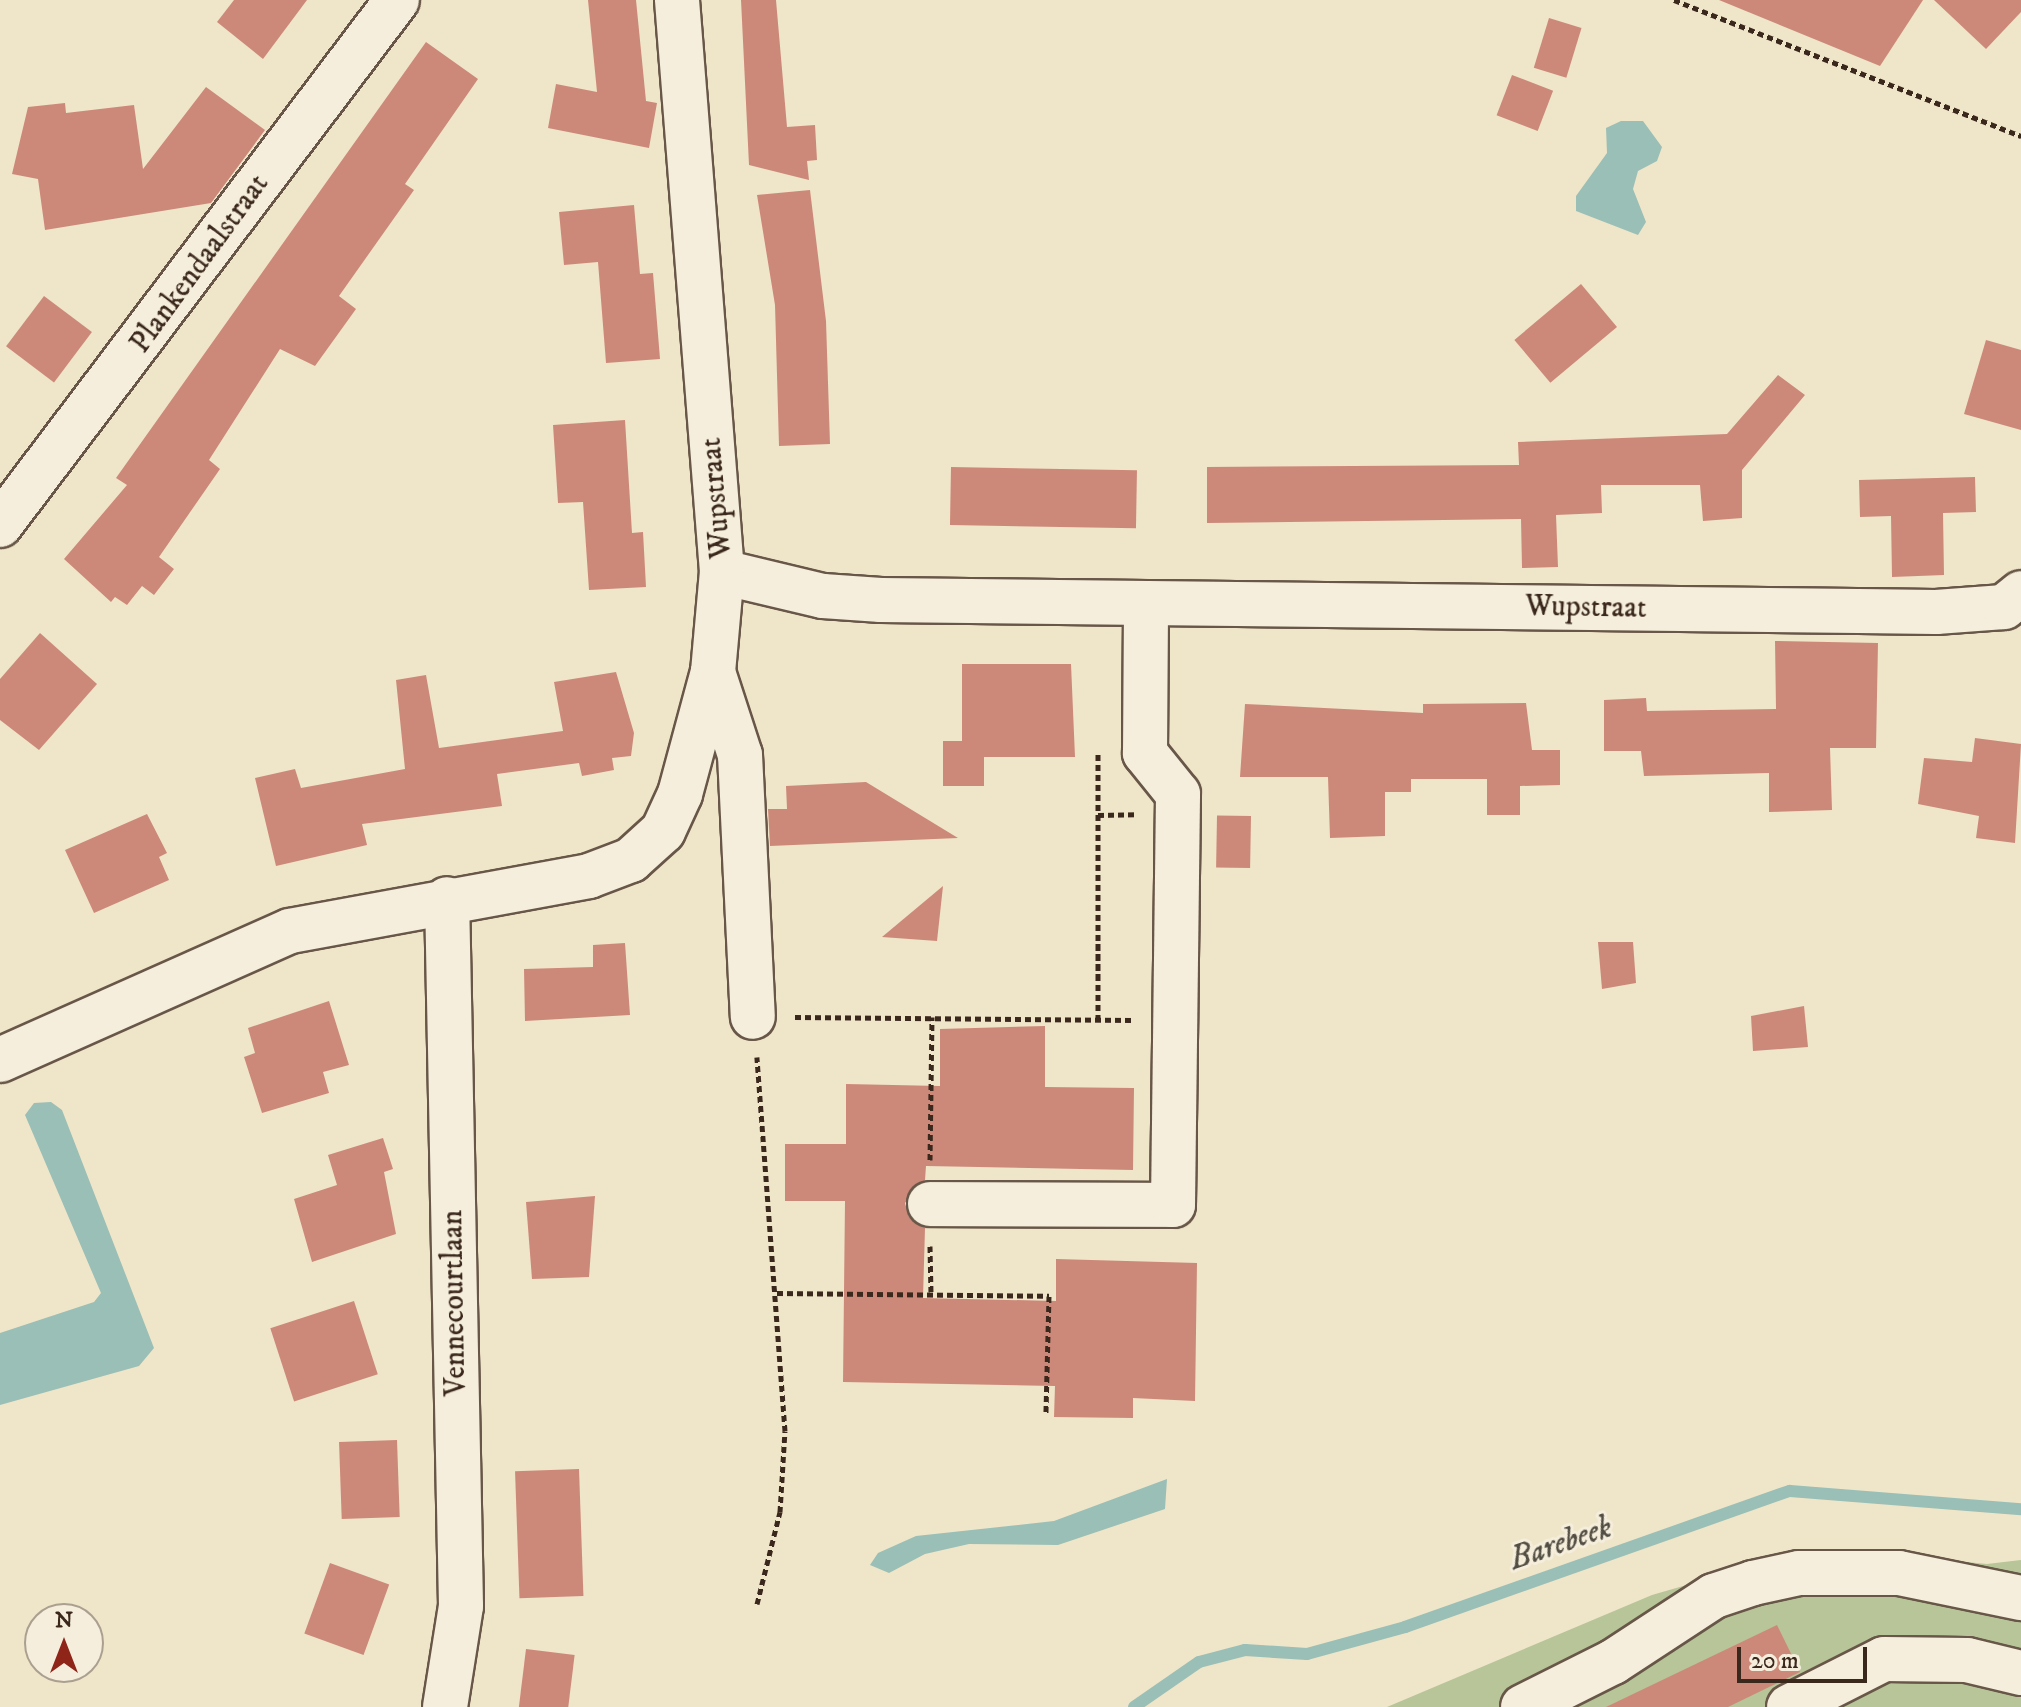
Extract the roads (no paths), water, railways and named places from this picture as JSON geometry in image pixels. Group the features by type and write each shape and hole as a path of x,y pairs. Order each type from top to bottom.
{"street":[{"name":"Plankendaalstraat","path":"0,525 397,0"},
{"name":"Wupstraat","path":"677,0 722,572 823,596 1146,603 1936,612 2004,607 2021,593"},
{"path":"0,1060 290,931 447,899 589,876 631,860 663,831 680,794 713,672 722,572"},
{"path":"930,1204 1173,1205 1178,794 1145,753 1146,603"},
{"path":"713,672 740,755 753,1017"},
{"name":"Vennecourtlaan","path":"445,1707 461,1606 447,899"},
{"path":"1153,1157 1153,1043 1176,1020"},
{"path":"1523,1707 1613,1662 1714,1596 1753,1583 1799,1573 1899,1573 2021,1598"},
{"path":"1789,1707 1884,1659 1967,1660 2021,1673"}],"water":[{"path":"1621,121 1643,121 1662,147 1657,161 1638,171 1633,189 1646,222 1638,235 1576,211 1576,196 1607,153 1606,128"},
{"path":"51,1102 62,1110 154,1348 139,1366 0,1405 0,1333 94,1302 101,1293 25,1115 34,1103"},
{"path":"1167,1479 1165,1509 1058,1545 969,1544 925,1554 889,1573 870,1565 878,1553 916,1536 1054,1521"}],"waterway":[{"name":"Barebeek","path":"1134,1707 1199,1662 1245,1650 1307,1654 1405,1627 1790,1491 2021,1509"}]}
